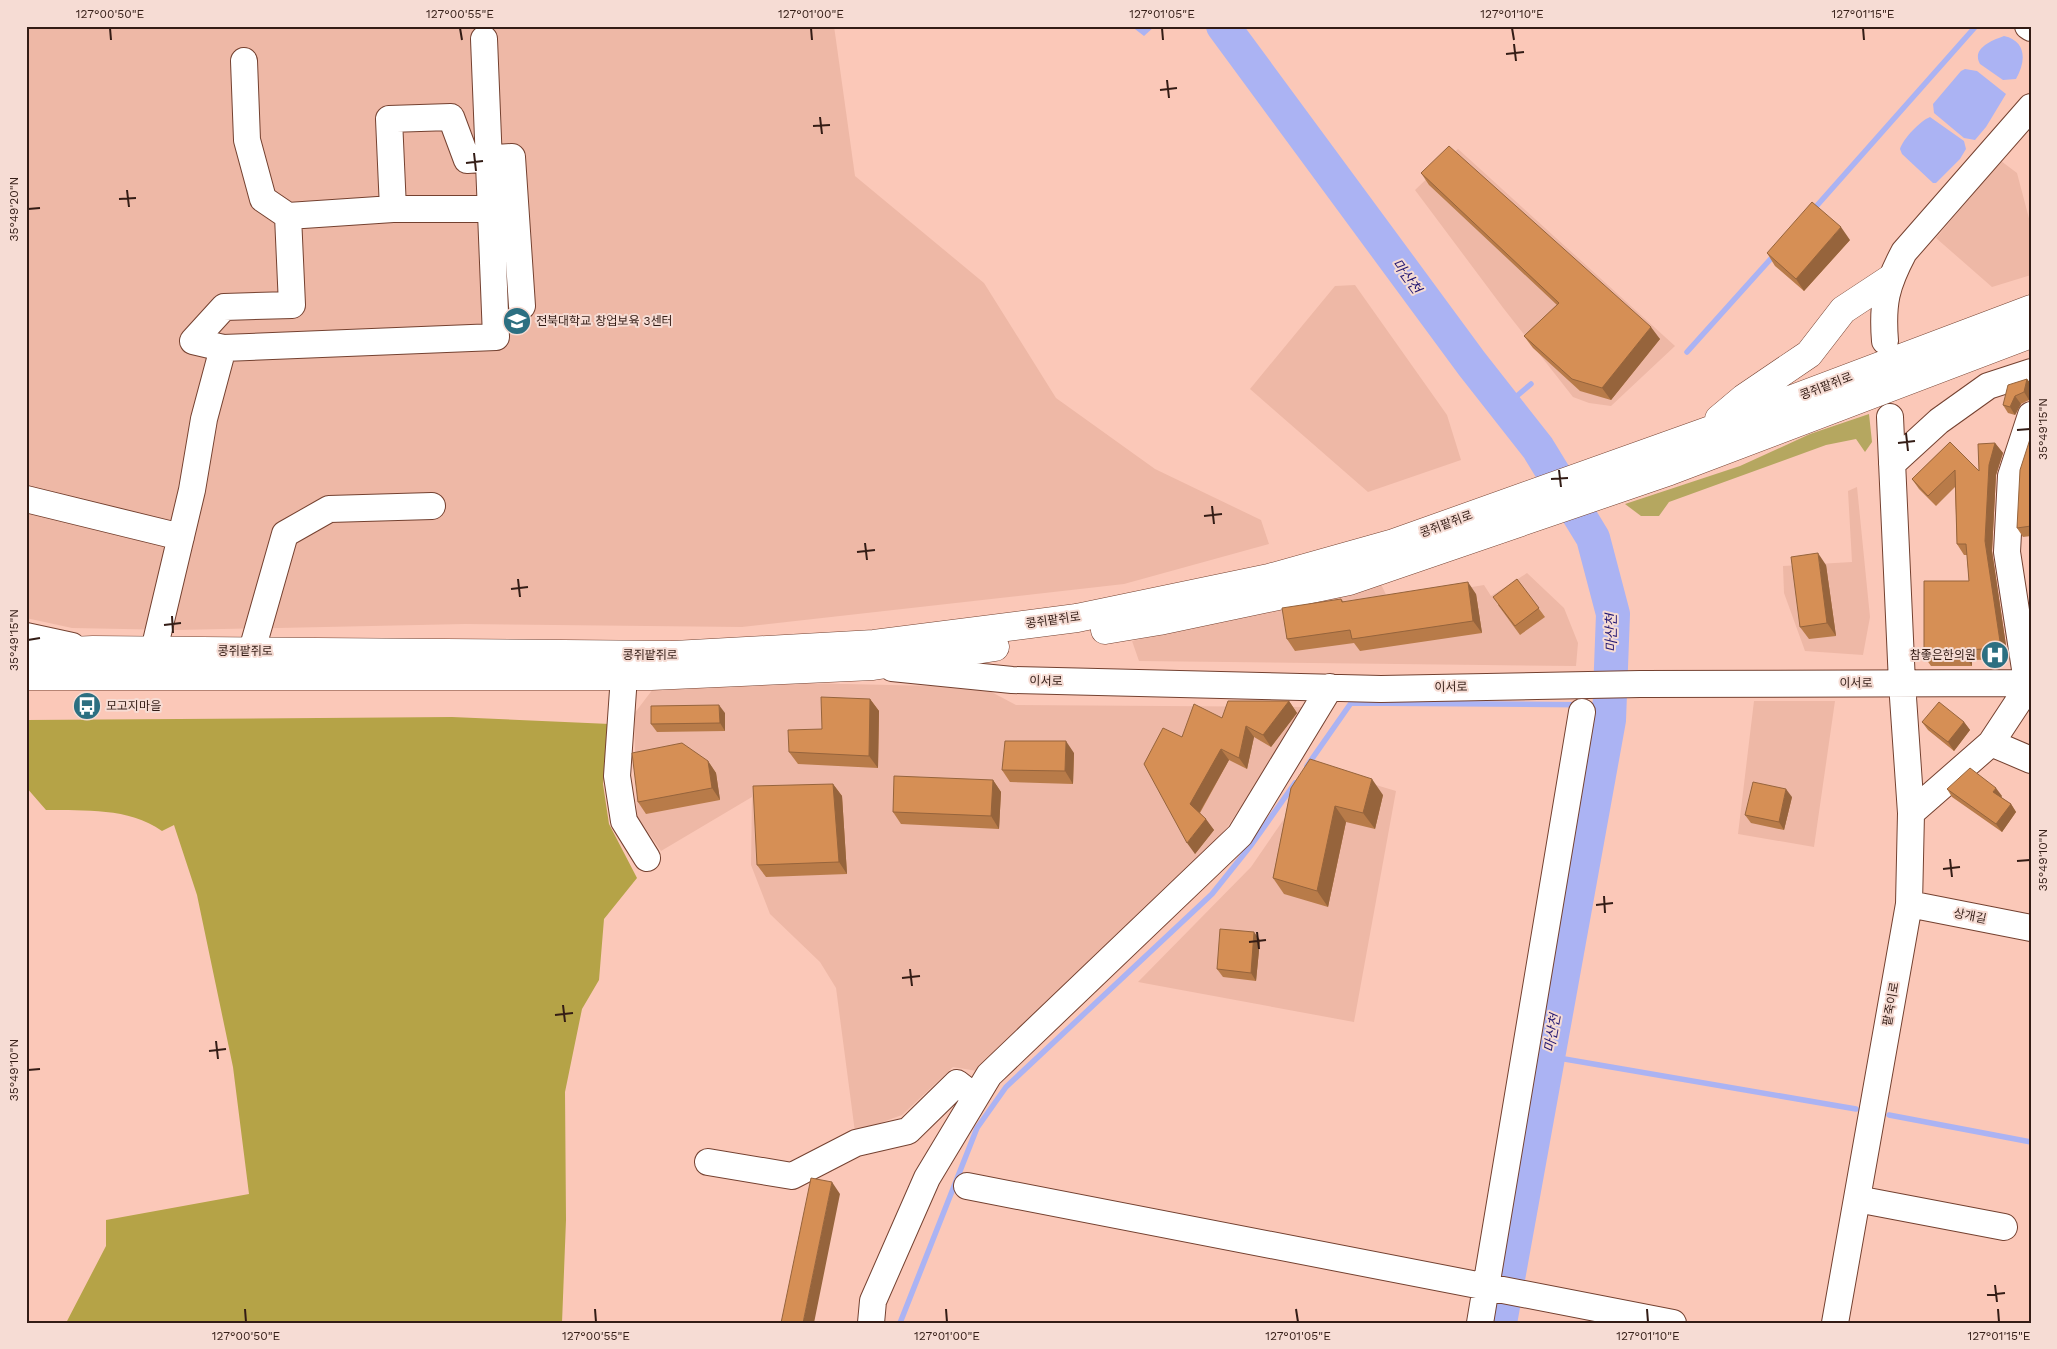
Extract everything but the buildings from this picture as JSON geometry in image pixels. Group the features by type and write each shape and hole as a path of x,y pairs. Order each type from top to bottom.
{"main road":[{"path":"1708,431 1732,406 1809,354 1843,310 1890,279"},
{"name":"콩쥐팥쥐로","path":"1609,480 1708,431 2031,308"},
{"name":"콩쥐팥쥐로","path":"26,654 93,650 252,650 674,655 874,644 1077,618 1269,578 1525,508 2031,334"},
{"name":"콩쥐팥쥐로","path":"32,677 624,676 873,666 1159,621 1348,581 1525,508"}],"street":[{"path":"288,216 292,305 224,306 193,341 222,348 496,338 484,39"},
{"path":"244,61 247,140 263,199 288,216 393,209 490,209"},
{"path":"1885,341 1883,313 1890,279 1904,252 2031,107"},
{"path":"393,209 389,119 451,117 467,160 512,157 522,306"},
{"path":"154,650 192,490 204,419 222,348"},
{"path":"1892,464 1939,421 1988,386 2031,372"},
{"path":"1911,813 1991,743 2024,693 2028,683 2007,552 2011,476 2031,415"},
{"name":"팥죽이로","path":"1835,1323 1909,904 1911,813 1902,683 1890,417"},
{"path":"26,499 181,537"},
{"path":"252,650 284,534 329,509 432,506"},
{"path":"26,636 93,650"},
{"name":"이서로","path":"873,666 1012,680 1381,689 1640,684 2028,683"},
{"path":"624,676 618,776 624,821 647,858"},
{"path":"871,1323 873,1301 927,1178 989,1074 1240,835 1330,687"},
{"path":"1480,1323 1492,1287 1582,712"},
{"path":"1991,743 2031,760"},
{"name":"상개길","path":"1909,904 2031,928"},
{"path":"708,1162 792,1176 856,1143 908,1132 957,1083 975,1097"},
{"path":"966,1186 1527,1293 1673,1323"},
{"path":"1857,1199 2004,1227"}],"shaded area":[{"name":"전북대학교 창업보육 3센터","path":"26,26 834,26 855,176 984,283 1056,398 1155,469 1261,520 1269,544 1124,584 742,627 465,624 176,630 72,628 26,618"},
{"path":"1458,149 1675,346 1611,406 1589,403 1573,397 1415,190"},
{"path":"2001,161 2017,173 2031,226 2031,275 1992,287 1936,238"},
{"path":"1355,285 1447,415 1461,460 1368,492 1250,389 1335,286"},
{"path":"1869,414 1872,442 1865,452 1856,439 1826,445 1669,502 1659,516 1641,516 1625,504 1740,466 1810,434"},
{"path":"1857,487 1870,617 1863,655 1805,651 1784,593 1783,566 1852,562 1848,491"},
{"path":"1527,573 1564,608 1578,643 1576,666 1139,661 1132,641 1380,582 1389,601 1484,585 1491,596"},
{"path":"799,683 982,687 1016,705 1308,707 1228,826 1195,863 977,1071 953,1067 902,1115 855,1132 836,988 820,962 770,914 751,865 752,797 661,851 637,816 634,714 653,689"},
{"path":"1754,701 1835,701 1814,847 1738,834"},
{"path":"452,717 610,724 603,784 609,824 637,878 604,919 599,980 582,1009 565,1092 566,1220 562,1323 66,1323 106,1246 106,1220 249,1194 233,1067 197,895 174,825 162,831 149,823 121,814 46,810 26,787 26,720"},
{"path":"1319,768 1396,791 1354,1022 1138,982 1251,867"}],"water":[{"path":"1131,26 1155,26 1144,36"},
{"path":"2004,36 2017,42 2021,47 2022,66 2016,79 2003,80 1980,64 1978,58 1978,53 1981,49"},
{"path":"1965,69 1977,71 2006,94 1986,127 1975,140 1964,138 1934,113 1933,104 1961,71"},
{"path":"1930,117 1964,141 1966,149 1960,159 1936,183 1933,183 1902,154 1900,149 1912,131"}],"waterway":[{"name":"마산천","path":"1223,26 1472,364 1538,448 1593,538 1613,614 1609,720 1500,1323"},
{"path":"1813,210 1976,26"},
{"path":"1687,352 1776,253"},
{"path":"1505,406 1531,384"},
{"path":"1307,766 1351,703 1609,705"},
{"path":"900,1323 977,1128 1006,1087 1212,894 1252,844 1295,783"},
{"path":"1547,1056 1856,1109"},
{"path":"1889,1115 2031,1142"}],"place":[{"name":"전북대학교 창업보육 3센터","path":"517,321"},
{"name":"참좋은한의원","path":"1995,655"},
{"name":"모고지마을","path":"87,706"}]}
